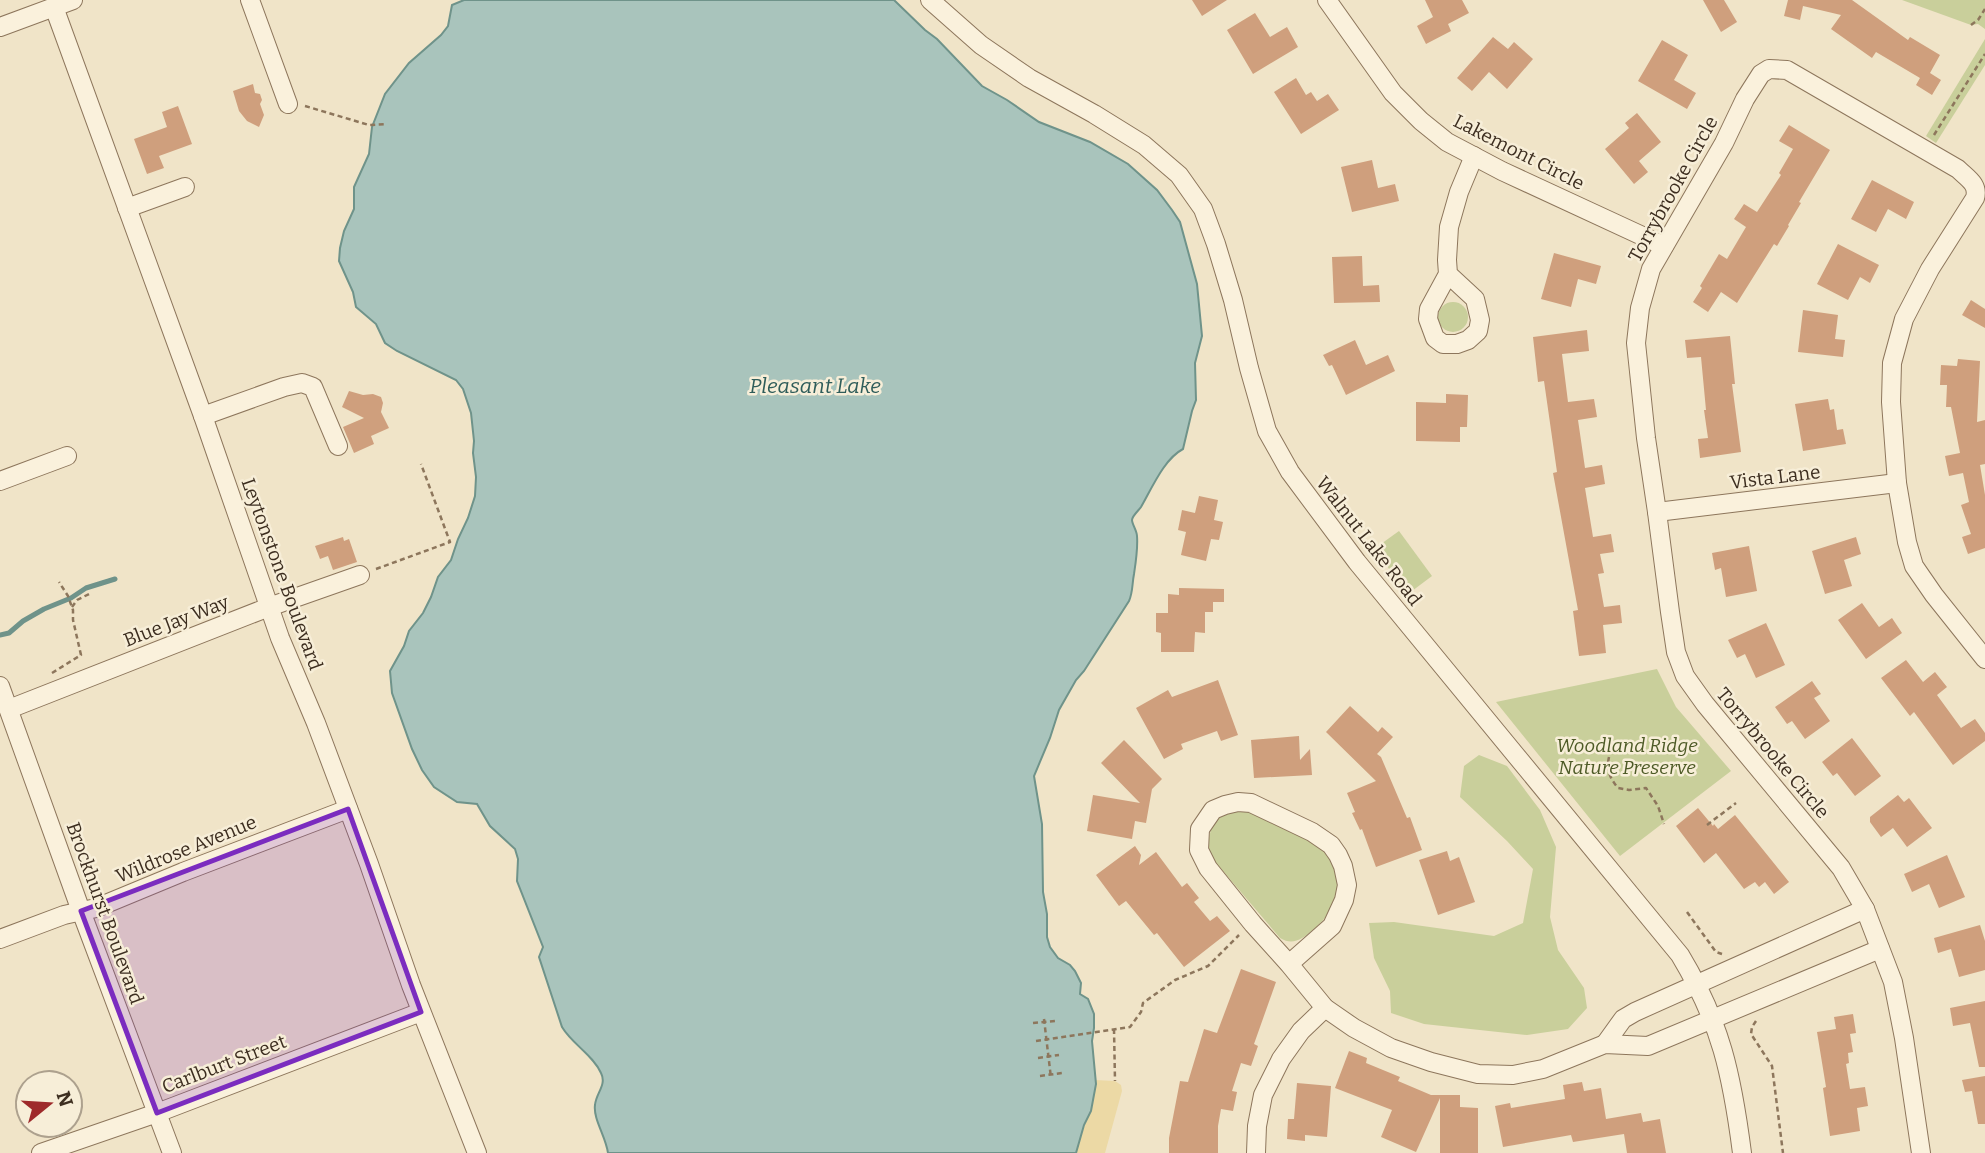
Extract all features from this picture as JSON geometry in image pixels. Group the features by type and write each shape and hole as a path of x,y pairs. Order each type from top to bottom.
{"street":[{"path":"0,27 73,0"},
{"path":"250,0 293,104"},
{"name":"Walnut Lake Road","path":"930,0 981,45 1029,78 1144,145 1179,175 1203,209 1233,300 1267,431 1290,472 1366,573 1680,955 1698,985 1722,1043 1731,1080 1742,1153"},
{"name":"Lakemont Circle","path":"1327,0 1392,93 1447,142 1664,246"},
{"name":"Leytonstone Boulevard","path":"54,7 203,416 269,607 348,809 421,1012 477,1153"},
{"name":"Torrybrooke Circle","path":"1921,1153 1893,982 1865,909 1841,868 1705,704 1685,676 1676,652 1670,612 1636,342 1640,308 1651,269 1724,143 1745,99 1761,74 1769,68 1787,70 1958,169 1975,185 1975,198 1930,269 1905,319 1892,363 1891,402 1897,483 1914,566 1985,659"},
{"path":"1448,274 1448,227 1474,156"},
{"path":"127,208 185,187"},
{"path":"203,416 274,390 302,383 313,387 338,446"},
{"path":"0,481 67,456"},
{"name":"Vista Lane","path":"1657,512 1897,483"},
{"name":"Blue Jay Way","path":"9,709 269,607 360,575"},
{"name":"Brockhurst Boulevard","path":"0,686 172,1153"},
{"path":"1289,964 1322,936 1336,919 1344,900 1346,885 1343,866 1331,845 1269,810 1251,803 1238,802 1213,810 1200,829 1198,839 1199,850 1208,868 1325,1008 1391,1048 1430,1062 1478,1074 1513,1075 1543,1069 1605,1044 1648,1046 1880,949"},
{"name":"Wildrose Avenue","path":"0,939 64,915 96,908 348,809"},
{"path":"1605,1044 1623,1019 1635,1012 1865,909"},
{"path":"1256,1153 1257,1126 1263,1096 1281,1059 1301,1031 1325,1008"},
{"name":"Carlburt Street","path":"41,1153 157,1113 421,1012"}],"path":[{"path":"1972,25 1985,9"},
{"path":"1980,17 1985,22"},
{"path":"1924,149 1985,54"},
{"path":"293,104 369,125 387,124"},
{"path":"360,575 450,542 421,464"},
{"path":"52,692 49,679 52,673 80,655 72,607 59,582"},
{"path":"72,607 77,600 89,594"},
{"path":"1609,757 1607,765 1610,778 1618,788 1646,788 1658,806 1664,824"},
{"path":"1707,825 1736,803"},
{"path":"1687,912 1716,952 1728,957 1735,967"},
{"path":"1036,1041 1130,1027 1143,1003 1175,980 1208,966 1253,924"},
{"path":"1754,1002 1760,1016 1752,1027 1751,1034 1772,1066 1783,1153"},
{"path":"1044,1021 1051,1076"},
{"path":"1033,1023 1055,1021"},
{"path":"1114,1029 1115,1081"},
{"path":"1038,1058 1059,1055"},
{"path":"1040,1076 1062,1073"}],"highlighted area":[{"path":"348,809 421,1012 157,1113 81,911"}],"green space":[{"path":"1902,0 1985,0 1985,29 1978,24 1971,25"},
{"path":"1985,39 1985,65 1936,143 1926,136"},
{"path":"1453,302 1464,306 1468,317 1464,328 1453,332 1442,328 1438,317 1442,306"},
{"path":"1399,531 1432,576 1408,594 1374,549"},
{"name":"Woodland Ridge Nature Preserve","path":"1657,669 1676,707 1731,771 1620,856 1496,702"},
{"path":"1479,755 1507,766 1540,810 1556,847 1550,917 1558,950 1584,988 1587,1008 1568,1029 1527,1035 1424,1024 1391,1013 1390,991 1374,958 1369,923 1394,922 1494,936 1523,923 1533,869 1460,797 1464,766"},
{"path":"1242,809 1255,811 1320,846 1335,867 1338,890 1330,911 1313,930 1297,940 1280,938 1211,857 1209,839 1215,822 1225,814"}],"sand":[{"path":"1095,1080 1115,1081 1121,1085 1122,1091 1105,1153 1076,1153 1094,1099"}],"water":[{"name":"Pleasant Lake","path":"464,0 894,0 937,39 982,86 1039,122 1090,142 1128,164 1157,190 1180,222 1197,284 1202,336 1195,363 1196,400 1183,449 1164,467 1132,518 1137,534 1137,546 1129,601 1059,710 1034,776 1042,824 1047,937 1058,958 1075,971 1081,983 1080,994 1088,999 1094,1014 1092,1041 1096,1084 1091,1111 1076,1153 608,1153 595,1110 603,1077 593,1061 562,1027 539,957 543,947 517,881 518,859 515,849 490,826 477,804 457,802 434,787 412,749 392,693 390,671 409,631 423,613 438,577 451,560 475,496 471,413 463,389 456,380 385,343 376,324 356,307 353,292 339,261 340,248 354,209 354,187 369,154 372,127 385,94 409,63 448,26 452,5"}],"building":[{"path":"1192,0 1227,0 1202,16"},
{"path":"1425,0 1462,0 1469,13 1448,24 1451,31 1426,44 1417,26 1433,17"},
{"path":"1703,0 1724,0 1737,22 1721,32"},
{"path":"1788,0 1852,0 1908,40 1910,37 1940,55 1930,73 1941,80 1932,95 1916,85 1920,78 1876,52 1872,58 1831,29 1841,15 1803,6 1800,20 1784,16"},
{"path":"1255,13 1270,37 1287,27 1298,47 1253,74 1227,30"},
{"path":"1493,37 1508,49 1514,42 1533,59 1507,89 1489,72 1472,91 1457,78"},
{"path":"1662,40 1688,55 1674,80 1696,93 1687,109 1638,81"},
{"path":"1296,78 1306,95 1311,92 1317,101 1328,94 1339,110 1301,134 1274,92"},
{"path":"253,84 255,93 260,94 262,100 260,104 264,115 259,127 247,121 239,111 233,91"},
{"path":"178,106 192,144 159,156 164,168 147,174 134,139 167,127 162,112"},
{"path":"1637,113 1661,142 1639,161 1648,172 1634,184 1605,149 1629,128 1625,123"},
{"path":"1789,125 1830,150 1777,246 1774,244 1737,303 1721,292 1708,312 1693,302 1719,254 1727,259 1746,227 1734,219 1744,204 1757,212 1781,175 1779,173 1793,149 1779,141"},
{"path":"1372,160 1378,188 1395,184 1399,201 1352,212 1341,167"},
{"path":"1872,180 1914,202 1906,219 1888,209 1876,232 1851,219"},
{"path":"1838,244 1879,265 1870,283 1860,277 1848,300 1817,284"},
{"path":"1554,253 1601,266 1596,284 1578,279 1571,307 1541,299"},
{"path":"1362,256 1363,286 1379,285 1380,302 1334,303 1332,257"},
{"path":"1971,300 1985,309 1985,328 1962,315"},
{"path":"1803,310 1838,315 1835,339 1845,340 1843,357 1798,352"},
{"path":"1587,330 1589,351 1562,354 1568,402 1594,399 1597,417 1578,420 1585,468 1602,465 1605,484 1585,488 1593,537 1611,534 1614,552 1600,554 1604,573 1598,574 1604,607 1620,605 1622,623 1603,625 1606,653 1579,656 1573,611 1578,610 1553,473 1557,472 1544,381 1538,382 1533,337"},
{"path":"1730,336 1735,384 1732,384 1741,452 1700,458 1698,439 1708,438 1701,357 1687,358 1685,340"},
{"path":"1355,340 1366,365 1388,355 1395,371 1346,395 1332,365 1329,366 1323,355"},
{"path":"1958,359 1980,361 1977,422 1985,420 1985,464 1980,465 1985,495 1985,548 1968,554 1962,537 1971,534 1961,505 1969,502 1963,473 1949,476 1945,456 1960,453 1951,407 1946,407 1947,385 1940,385 1941,365 1957,366"},
{"path":"349,391 381,397 381,412 389,428 371,436 374,444 354,453 343,427 364,418 342,407"},
{"path":"1446,394 1468,395 1467,427 1460,427 1460,442 1416,441 1416,402 1446,403"},
{"path":"1828,399 1830,410 1834,409 1837,430 1843,429 1846,444 1803,451 1795,404"},
{"path":"1199,496 1218,500 1214,520 1223,522 1219,540 1211,539 1206,561 1181,555 1186,532 1178,530 1182,510 1195,513"},
{"path":"343,537 344,541 349,539 357,562 333,570 328,556 320,559 315,546"},
{"path":"1856,537 1861,554 1844,560 1852,586 1825,594 1812,551"},
{"path":"1749,546 1757,591 1726,597 1721,568 1715,570 1712,553"},
{"path":"1179,588 1224,589 1224,602 1213,602 1213,612 1205,612 1205,633 1195,632 1194,652 1161,652 1161,633 1156,632 1156,613 1168,613 1168,594 1179,595"},
{"path":"1862,603 1879,627 1892,618 1902,633 1866,659 1838,620"},
{"path":"1766,623 1785,665 1756,678 1745,654 1737,658 1728,640"},
{"path":"1906,660 1923,682 1935,672 1947,687 1937,695 1961,728 1975,719 1985,733 1985,741 1953,765 1914,712 1910,716 1881,678"},
{"path":"1218,680 1238,735 1221,741 1217,731 1181,744 1183,749 1164,759 1136,708 1168,690 1172,697"},
{"path":"1812,681 1821,694 1814,698 1830,721 1805,739 1792,721 1787,724 1775,707"},
{"path":"1350,706 1378,732 1382,727 1393,737 1377,754 1381,757 1407,818 1410,817 1422,850 1376,867 1362,829 1360,830 1352,813 1355,812 1347,793 1376,781 1326,732"},
{"path":"1299,736 1300,760 1310,749 1312,775 1254,778 1251,740"},
{"path":"1852,738 1881,776 1855,796 1837,773 1833,776 1822,762"},
{"path":"1124,740 1162,779 1152,789 1146,823 1135,821 1132,839 1087,831 1093,795 1140,803 1101,763"},
{"path":"1898,795 1904,802 1909,798 1932,828 1907,847 1893,828 1881,837 1870,822 1870,817"},
{"path":"1698,808 1718,829 1735,815 1789,882 1774,894 1765,882 1759,887 1755,882 1744,889 1716,853 1704,863 1676,826"},
{"path":"1135,846 1141,855 1139,865 1156,852 1182,887 1187,883 1199,898 1194,902 1210,921 1217,916 1230,931 1184,967 1157,933 1154,935 1126,901 1119,906 1096,875"},
{"path":"1447,851 1450,861 1459,857 1475,902 1438,915 1419,860"},
{"path":"1947,855 1965,897 1939,908 1929,884 1912,892 1904,874"},
{"path":"1980,925 1985,941 1985,970 1959,977 1951,949 1938,953 1934,938"},
{"path":"1241,969 1276,982 1254,1044 1258,1046 1251,1066 1241,1063 1232,1091 1237,1092 1233,1111 1221,1109 1218,1153 1169,1153 1169,1138 1180,1081 1188,1082 1204,1029 1217,1033"},
{"path":"1985,1001 1985,1067 1979,1067 1970,1023 1953,1026 1950,1008"},
{"path":"1853,1014 1856,1033 1850,1034 1853,1052 1848,1053 1849,1063 1846,1064 1850,1089 1865,1087 1868,1106 1857,1108 1860,1131 1830,1136 1823,1088 1826,1087 1817,1032 1836,1029 1834,1017"},
{"path":"1349,1051 1367,1058 1366,1063 1400,1077 1398,1081 1431,1095 1460,1095 1460,1107 1478,1108 1478,1153 1440,1153 1440,1098 1416,1152 1381,1137 1392,1110 1335,1088"},
{"path":"1985,1076 1985,1124 1978,1124 1972,1091 1965,1092 1962,1080"},
{"path":"1582,1082 1584,1091 1601,1088 1606,1119 1641,1113 1643,1122 1660,1119 1666,1153 1627,1153 1624,1134 1573,1142 1571,1135 1503,1147 1495,1106 1510,1103 1511,1108 1565,1099 1563,1085"},
{"path":"1297,1083 1331,1086 1327,1137 1305,1135 1305,1141 1287,1139 1288,1119 1294,1119"}],"waterway":[{"path":"0,635 9,633 23,621 86,588 115,579"}]}
